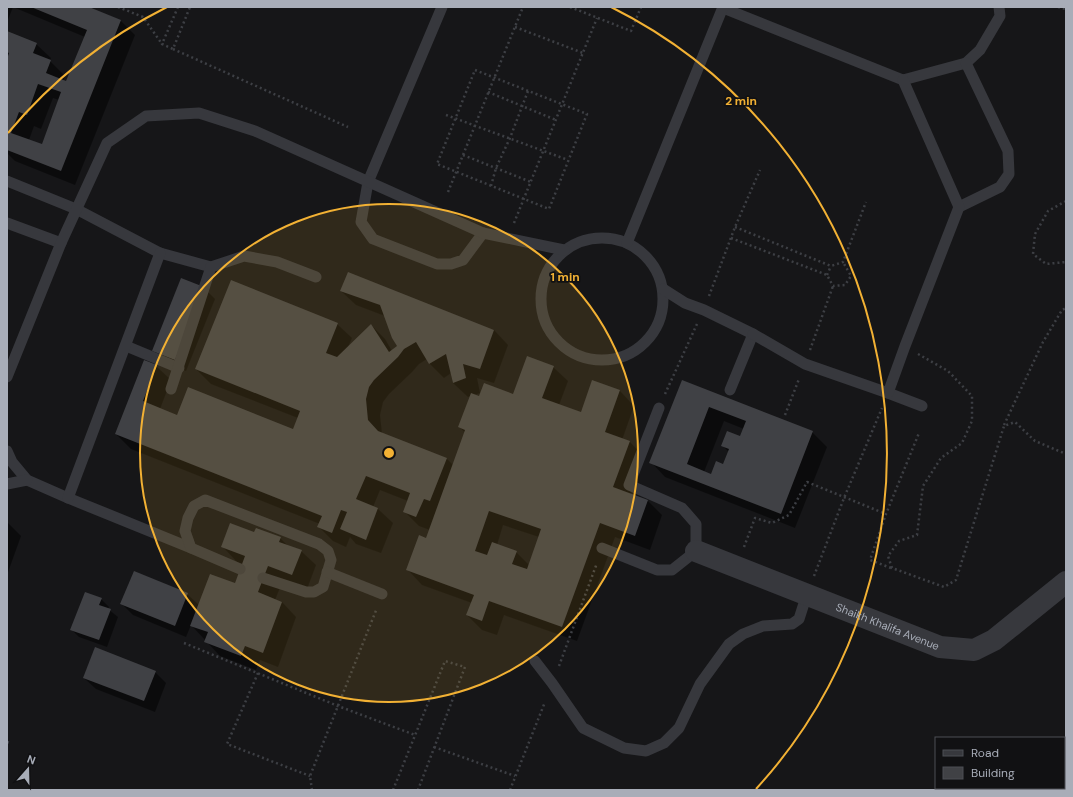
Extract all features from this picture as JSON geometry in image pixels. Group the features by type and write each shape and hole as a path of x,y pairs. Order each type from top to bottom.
{"street":[{"name":"Shaikh Khalifa Avenue","path":"696,551 940,648 974,650 994,640 1066,582"}],"lane":[{"path":"442,7 368,182 361,222 373,239 437,264 451,264 463,260 484,233"},
{"path":"627,243 723,8 903,80 966,63 980,50 1000,16 999,7"},
{"path":"888,393 958,207 1000,187 1009,174 1008,152 966,63"},
{"path":"903,80 958,207"},
{"path":"7,378 61,243 107,142 146,116 199,113 255,131 484,233 564,250"},
{"path":"7,181 76,209 160,253 211,267 244,256 277,262 316,277"},
{"path":"7,223 61,243"},
{"path":"594,238 627,243 651,262 663,289 658,326 633,353 597,362 562,348 542,317 542,280 564,250 594,238"},
{"path":"68,498 160,253"},
{"path":"171,389 211,267"},
{"path":"663,289 685,303 704,310 753,334 805,364 922,406"},
{"path":"730,390 753,334"},
{"path":"126,346 179,368"},
{"path":"602,548 657,570 672,570 696,551 696,524 682,508 629,486 659,408"},
{"path":"7,451 12,462 27,480 240,569"},
{"path":"7,484 27,480"},
{"path":"190,548 185,531 188,518 194,506 205,500 319,544 328,550 331,560 323,587 314,592 306,592 264,578"},
{"path":"327,572 382,594"},
{"path":"535,661 583,728 624,748 646,751 664,743 679,728 700,684 730,644 743,634 763,626 792,624 799,619 807,594"}],"path":[{"path":"118,7 143,17 162,44 348,127"},
{"path":"162,44 178,7"},
{"path":"173,49 190,7"},
{"path":"448,192 523,7"},
{"path":"570,7 631,31 641,7"},
{"path":"1058,7 1066,9"},
{"path":"508,238 597,18"},
{"path":"515,28 583,54"},
{"path":"475,70 528,91 587,114 549,209 437,164 475,70"},
{"path":"491,186 496,168 510,138 528,91"},
{"path":"488,92 556,120"},
{"path":"446,115 568,160"},
{"path":"463,155 531,182"},
{"path":"659,408 704,310 735,227 760,170"},
{"path":"1066,200 1048,211 1036,234 1033,254 1046,264 1066,262"},
{"path":"843,262 866,202"},
{"path":"735,227 830,266 843,262"},
{"path":"731,238 827,275 833,286 845,285 851,276 843,262"},
{"path":"827,275 830,266"},
{"path":"919,433 886,514 870,560 944,587 956,580 1004,426 1043,342 1062,310 1066,308"},
{"path":"892,568 888,556 900,541 917,535 923,486 941,458 962,443 972,421 972,396 948,371 905,346"},
{"path":"807,594 844,498 888,393"},
{"path":"1004,426 1014,422 1035,441 1066,454"},
{"path":"736,566 755,518 772,523 789,515 808,482 886,514"},
{"path":"312,790 310,776 382,594"},
{"path":"184,643 338,706 415,735"},
{"path":"393,790 445,661 465,667 418,790"},
{"path":"258,673 227,744 310,776"},
{"path":"7,742 11,744"},
{"path":"434,747 515,776"}],"building":[{"path":"31,7 89,7 121,20 61,171 7,150 7,59 9,53 7,52 7,31 37,43 33,53 51,60 46,73 66,81 87,30","holes":["38,84 61,92 42,144 11,133 19,112 27,115"]},
{"path":"348,272 494,330 480,369 463,364 466,378 453,383 446,354 429,364 416,342 404,349 369,387 366,399 368,420 378,431 447,458 430,501 424,499 416,517 403,512 410,493 366,476 356,499 378,508 366,540 340,529 347,512 341,510 332,533 317,527 322,516 115,434 144,360 157,365 143,401 177,415 188,387 293,429 300,411 195,369 231,280 338,323 326,353 337,357 371,324 389,352 397,346 392,338 380,305 340,291"},
{"path":"181,278 204,287 175,360 152,351"},
{"path":"527,356 554,366 542,398 581,412 592,380 620,390 605,432 630,441 613,487 648,500 635,536 600,523 562,627 489,601 482,621 466,615 474,595 406,570 419,535 426,538 465,430 458,427 471,393 479,396 484,383 513,394","holes":["489,511 541,529 527,569 512,564 517,551 492,542 487,555 475,551"]},
{"path":"682,380 813,431 781,514 649,463","holes":["709,407 746,421 740,436 727,431 721,446 729,449 723,464 716,461 711,474 687,464"]},
{"path":"230,523 254,532 256,528 281,537 279,542 302,550 292,575 268,566 258,592 282,602 263,653 245,646 241,656 204,642 208,632 190,626 210,574 235,583 245,556 221,547"},
{"path":"134,571 188,593 175,626 120,604"},
{"path":"85,592 102,598 99,605 111,609 99,640 70,630"},
{"path":"95,647 156,671 144,701 83,678"}]}
